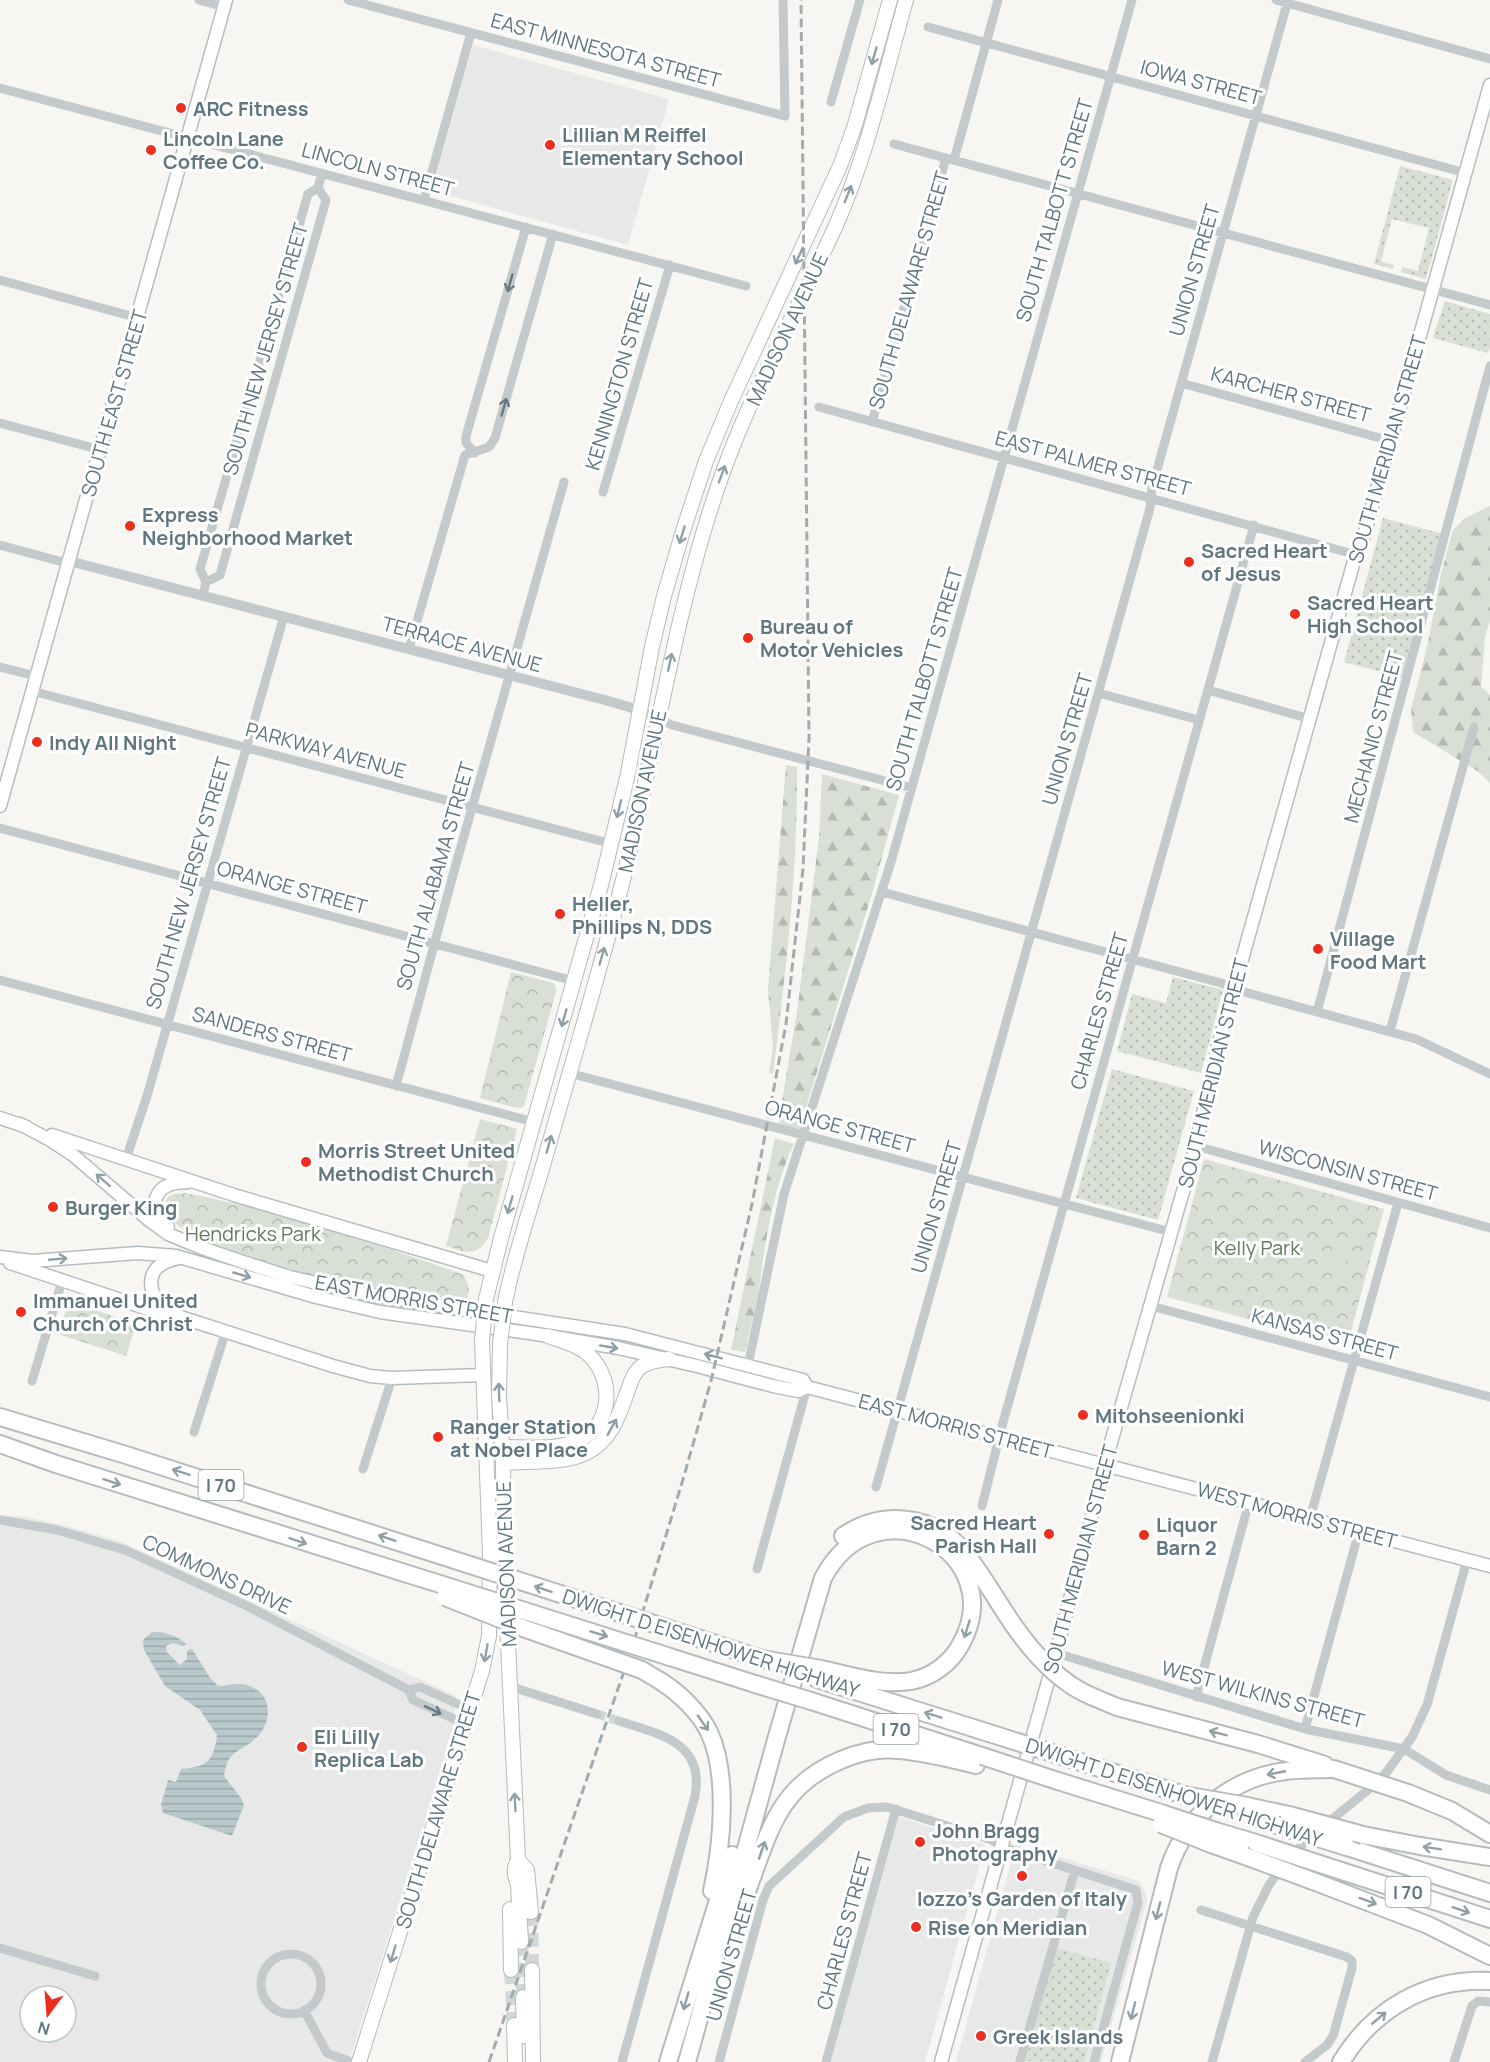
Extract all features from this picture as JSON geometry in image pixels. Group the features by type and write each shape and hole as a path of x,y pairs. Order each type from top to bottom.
{"highway":[{"name":"DWIGHT D EISENHOWER HIGHWAY","path":"0,1417 126,1455 762,1659 819,1674 988,1733 1184,1795 1282,1820 1347,1847 1490,1893"},
{"name":"I 70","path":"0,1444 56,1464"},
{"path":"0,1450 56,1464"},
{"name":"DWIGHT D EISENHOWER HIGHWAY","path":"56,1464 370,1563 444,1591 811,1701 979,1760 1038,1774 1102,1795 1215,1838 1250,1849 1326,1866 1490,1919"},
{"path":"668,2062 731,1860 810,1582 815,1569 828,1550 845,1534 870,1522 896,1518 924,1524 940,1532 962,1550 1033,1650 1066,1681 1091,1696 1117,1707 1258,1744 1408,1793 1452,1811 1490,1834"},
{"path":"699,2023 721,1934 818,1592 828,1570 842,1552 861,1538 878,1532 894,1530 930,1539 955,1559 963,1571 969,1589 971,1616 960,1646 942,1667 921,1678 894,1682 819,1674"},
{"path":"444,1591 523,1628 642,1670 678,1695 708,1731 720,1773 722,1792 717,1860 695,1971"},
{"path":"687,2062 769,1830 783,1805 803,1783 844,1758 877,1750 898,1749 979,1760"},
{"path":"1120,2062 1169,1868 1180,1842 1194,1820 1218,1798 1251,1780 1280,1772 1334,1769"},
{"path":"1282,1820 1490,1857"},
{"path":"1250,1849 1313,1881 1428,1925 1490,1956"},
{"path":"1341,2062 1365,2030 1398,2004 1431,1988 1469,1980 1490,1981"}],"main road":[{"name":"MADISON AVENUE","path":"490,1553 482,1341 486,1299 612,844 664,596 696,489 731,401 840,166 854,128 890,0"},
{"name":"MADISON AVENUE","path":"511,1970 510,1885 518,1860 509,1686 499,1383 500,1344 506,1302 622,885 684,601 701,537 723,471 760,384 852,186 906,0"},
{"name":"SOUTH EAST STREET","path":"0,806 3,782 32,691 101,450 225,4"},
{"name":"SOUTH MERIDIAN STREET","path":"941,2062 1056,1653 1104,1465 1196,1146 1217,1049 1490,85"},
{"name":"EAST MORRIS STREET","path":"0,1118 291,1212 492,1271"},
{"name":"EAST MORRIS STREET","path":"20,1124 73,1155 161,1229 202,1248 291,1277 346,1290 625,1334 803,1380 807,1387"},
{"path":"195,1181 170,1184 157,1196 154,1205 158,1217 171,1230 202,1248"},
{"name":"EAST MORRIS STREET","path":"0,1259 40,1261 147,1253 185,1258 315,1297 380,1312 548,1336 669,1359 798,1391 807,1387 1104,1465"},
{"path":"168,1312 154,1297 151,1289 152,1276 162,1263 185,1258"},
{"path":"0,1259 154,1311 168,1312 347,1371 392,1378 483,1375"},
{"path":"501,1447 534,1448 568,1444 590,1434 603,1414 607,1391 597,1365 588,1354 580,1349 548,1336"},
{"path":"503,1463 572,1458 600,1444 612,1431 632,1378 639,1368 652,1361 669,1359"},
{"name":"WEST MORRIS STREET","path":"1104,1465 1490,1566"},
{"name":"SOUTH DELAWARE STREET","path":"359,2062 482,1671 489,1636 490,1553"},
{"name":"MADISON AVENUE","path":"518,1860 527,1870 531,1912"},
{"name":"MADISON AVENUE","path":"514,1876 518,1884 521,1942"},
{"path":"532,1970 533,2062"},
{"path":"523,1997 525,2062"},
{"path":"514,2025 515,2062"}],"street":[{"path":"199,0 225,4"},
{"name":"EAST MINNESOTA STREET","path":"348,0 785,116 783,0"},
{"path":"831,102 860,0"},
{"name":"SOUTH DELAWARE STREET","path":"872,422 998,0"},
{"name":"SOUTH TALBOTT STREET","path":"747,1365 784,1194 882,892 1132,0"},
{"path":"1276,0 1490,59"},
{"name":"UNION STREET","path":"876,1487 1150,508 1181,383 1288,2"},
{"name":"IOWA STREET","path":"928,27 1466,172"},
{"path":"424,200 471,33"},
{"name":"LINCOLN STREET","path":"0,88 746,286"},
{"path":"894,144 1490,305"},
{"name":"SOUTH NEW JERSEY STREET","path":"203,595 206,582 200,569 308,194 318,188 322,173"},
{"name":"SOUTH NEW JERSEY STREET","path":"206,582 220,575 326,200 318,188"},
{"path":"475,453 466,442 465,436 526,227"},
{"path":"409,649 465,455 489,447 495,438 553,234"},
{"name":"KENNINGTON STREET","path":"603,492 670,266"},
{"path":"0,280 138,318"},
{"name":"MECHANIC STREET","path":"1317,1012 1490,366"},
{"name":"KARCHER STREET","path":"1181,383 1391,441"},
{"name":"EAST PALMER STREET","path":"819,407 1254,525 1356,555"},
{"path":"0,423 101,450"},
{"name":"KENNINGTON STREET","path":"511,675 564,482"},
{"name":"CHARLES STREET","path":"982,1506 1254,525"},
{"name":"TERRACE AVENUE","path":"0,545 511,675 640,711 672,726 912,788"},
{"name":"SOUTH NEW JERSEY STREET","path":"126,1159 167,1025 284,616"},
{"path":"0,667 36,676"},
{"name":"SOUTH ALABAMA STREET","path":"396,1086 434,943 511,675"},
{"path":"1208,690 1310,719"},
{"name":"PARKWAY AVENUE","path":"32,691 612,844"},
{"path":"1098,693 1199,720"},
{"path":"1390,1031 1474,727"},
{"name":"ORANGE STREET","path":"0,828 574,981"},
{"path":"882,892 1390,1031 1422,1042 1490,1074"},
{"name":"SANDERS STREET","path":"0,980 534,1122"},
{"name":"ORANGE STREET","path":"569,1073 1171,1232"},
{"name":"WISCONSIN STREET","path":"1196,1146 1490,1228"},
{"path":"1310,1518 1398,1203"},
{"path":"32,1381 62,1281"},
{"name":"KANSAS STREET","path":"1151,1306 1490,1396"},
{"path":"194,1432 226,1331"},
{"path":"363,1469 392,1378"},
{"path":"757,1569 807,1387"},
{"path":"1196,1697 1249,1502"},
{"name":"COMMONS DRIVE","path":"0,1520 33,1524 76,1534 140,1556 246,1606 408,1689"},
{"path":"1305,1729 1359,1531"},
{"path":"1212,2062 1250,1926 1269,1885 1300,1846 1386,1773 1418,1725 1427,1705 1467,1560"},
{"name":"WEST WILKINS STREET","path":"1056,1653 1305,1729 1404,1749 1446,1775 1490,1790"},
{"path":"509,1686 597,1714"},
{"path":"465,1724 413,1700 408,1689 420,1687 469,1709"},
{"path":"619,1721 677,1742 687,1752 695,1770 695,1792 622,2062"},
{"name":"UNION STREET","path":"719,2062 767,1889 844,1817 868,1808 896,1809"},
{"path":"896,1809 1132,1888 1138,1894 1138,1902 1094,2062"},
{"name":"CHARLES STREET","path":"826,2062 896,1809"},
{"path":"1020,2061 1075,1870"},
{"path":"1201,1910 1347,1957 1352,1961 1334,2036 1327,2045 1305,2062"},
{"path":"0,1948 95,1977"},
{"path":"291,1954 303,1957 317,1971 320,1981 318,1994 313,2004 304,2010 297,2013 283,2013 271,2006 264,1998 261,1989 262,1976 267,1966 278,1957 291,1954"},
{"path":"1454,2062 1472,2007 1478,2001 1490,2002"},
{"path":"304,2010 327,2053 351,2062"}],"shaded area":[{"name":"Lillian M Reiffel Elementary School","path":"473,45 669,99 628,245 432,191"},
{"path":"0,1515 25,1517 67,1526 119,1541 456,1696 453,1732 349,2062 0,2062"},
{"path":"152,1632 170,1635 187,1644 183,1646 173,1643 166,1646 167,1652 180,1665 187,1659 187,1651 192,1649 210,1678 218,1686 246,1685 261,1693 265,1699 268,1714 263,1729 252,1742 232,1755 226,1767 224,1776 244,1805 232,1836 163,1813 161,1805 168,1780 176,1782 181,1769 208,1761 214,1751 217,1735 200,1710 165,1686 144,1650 143,1640"},
{"path":"899,1817 985,1845 925,2062 831,2062"},
{"path":"1016,1844 1139,1881 1145,1891 1147,1900 1101,2062 956,2062"}],"green space":[{"path":"1400,166 1453,180 1426,279 1401,272 1402,267 1418,271 1429,228 1392,219 1381,261 1394,265 1393,269 1374,264"},
{"path":"1445,301 1490,314 1488,353 1433,338"},
{"path":"1490,506 1490,620 1485,636 1481,687 1490,695 1490,783 1479,772 1413,732 1411,709 1453,530 1465,518"},
{"path":"1383,518 1443,534 1404,678 1344,662"},
{"path":"786,765 797,767 796,844 782,997 773,1073 769,1073 773,1047 768,989"},
{"path":"822,774 899,795 871,897 799,1130 778,1125 797,1012 819,838"},
{"path":"511,972 553,983 556,986 524,1106 521,1108 480,1098"},
{"path":"1173,977 1223,990 1201,1073 1117,1051 1132,994 1166,1003"},
{"path":"1112,1069 1194,1091 1158,1220 1076,1198"},
{"path":"480,1119 517,1129 488,1238 479,1249 470,1252 446,1246"},
{"path":"775,1138 794,1144 781,1177 771,1214 758,1296 745,1352 731,1350"},
{"name":"Kelly Park","path":"1204,1159 1384,1209 1347,1346 1167,1297"},
{"name":"Hendricks Park","path":"184,1193 237,1204 290,1219 378,1245 464,1275 469,1288 467,1303 406,1295 321,1278 202,1242 176,1224 164,1209 167,1198 173,1194"},
{"path":"1335,1238 1350,1243 1343,1271 1327,1267"},
{"path":"69,1301 136,1324 126,1356 58,1334"},
{"path":"1057,1948 1111,1963 1084,2062 1025,2061"}],"tunnel":[{"path":"597,1714 619,1721"},
{"path":"531,1912 532,1970"},
{"path":"521,1942 523,1997"},
{"path":"511,1970 514,2025"}],"railway":[{"path":"489,2062 630,1654 684,1476 711,1381 752,1204 786,1024 803,869 809,738 801,0"}],"place":[{"name":"ARC Fitness","path":"181,108"},
{"name":"Lillian M Reiffel Elementary School","path":"550,145"},
{"name":"Lincoln Lane Coffee Co.","path":"151,150"},
{"name":"Express Neighborhood Market","path":"130,526"},
{"name":"Sacred Heart of Jesus","path":"1189,562"},
{"name":"Sacred Heart High School","path":"1295,614"},
{"name":"Bureau of Motor Vehicles","path":"748,638"},
{"name":"Indy All Night","path":"37,742"},
{"name":"Heller, Phillips N, DDS","path":"560,914"},
{"name":"Village Food Mart","path":"1318,949"},
{"name":"Morris Street United Methodist Church","path":"306,1162"},
{"name":"Burger King","path":"53,1207"},
{"name":"Immanuel United Church of Christ","path":"21,1312"},
{"name":"Mitohseenionki","path":"1083,1415"},
{"name":"Ranger Station at Nobel Place","path":"438,1437"},
{"name":"Sacred Heart Parish Hall","path":"1049,1534"},
{"name":"Liquor Barn 2","path":"1144,1535"},
{"name":"Eli Lilly Replica Lab","path":"302,1747"},
{"name":"John Bragg Photography","path":"920,1842"},
{"name":"Iozzo's Garden of Italy","path":"1022,1876"},
{"name":"Rise on Meridian","path":"916,1927"},
{"name":"Greek Islands","path":"981,2036"}]}
